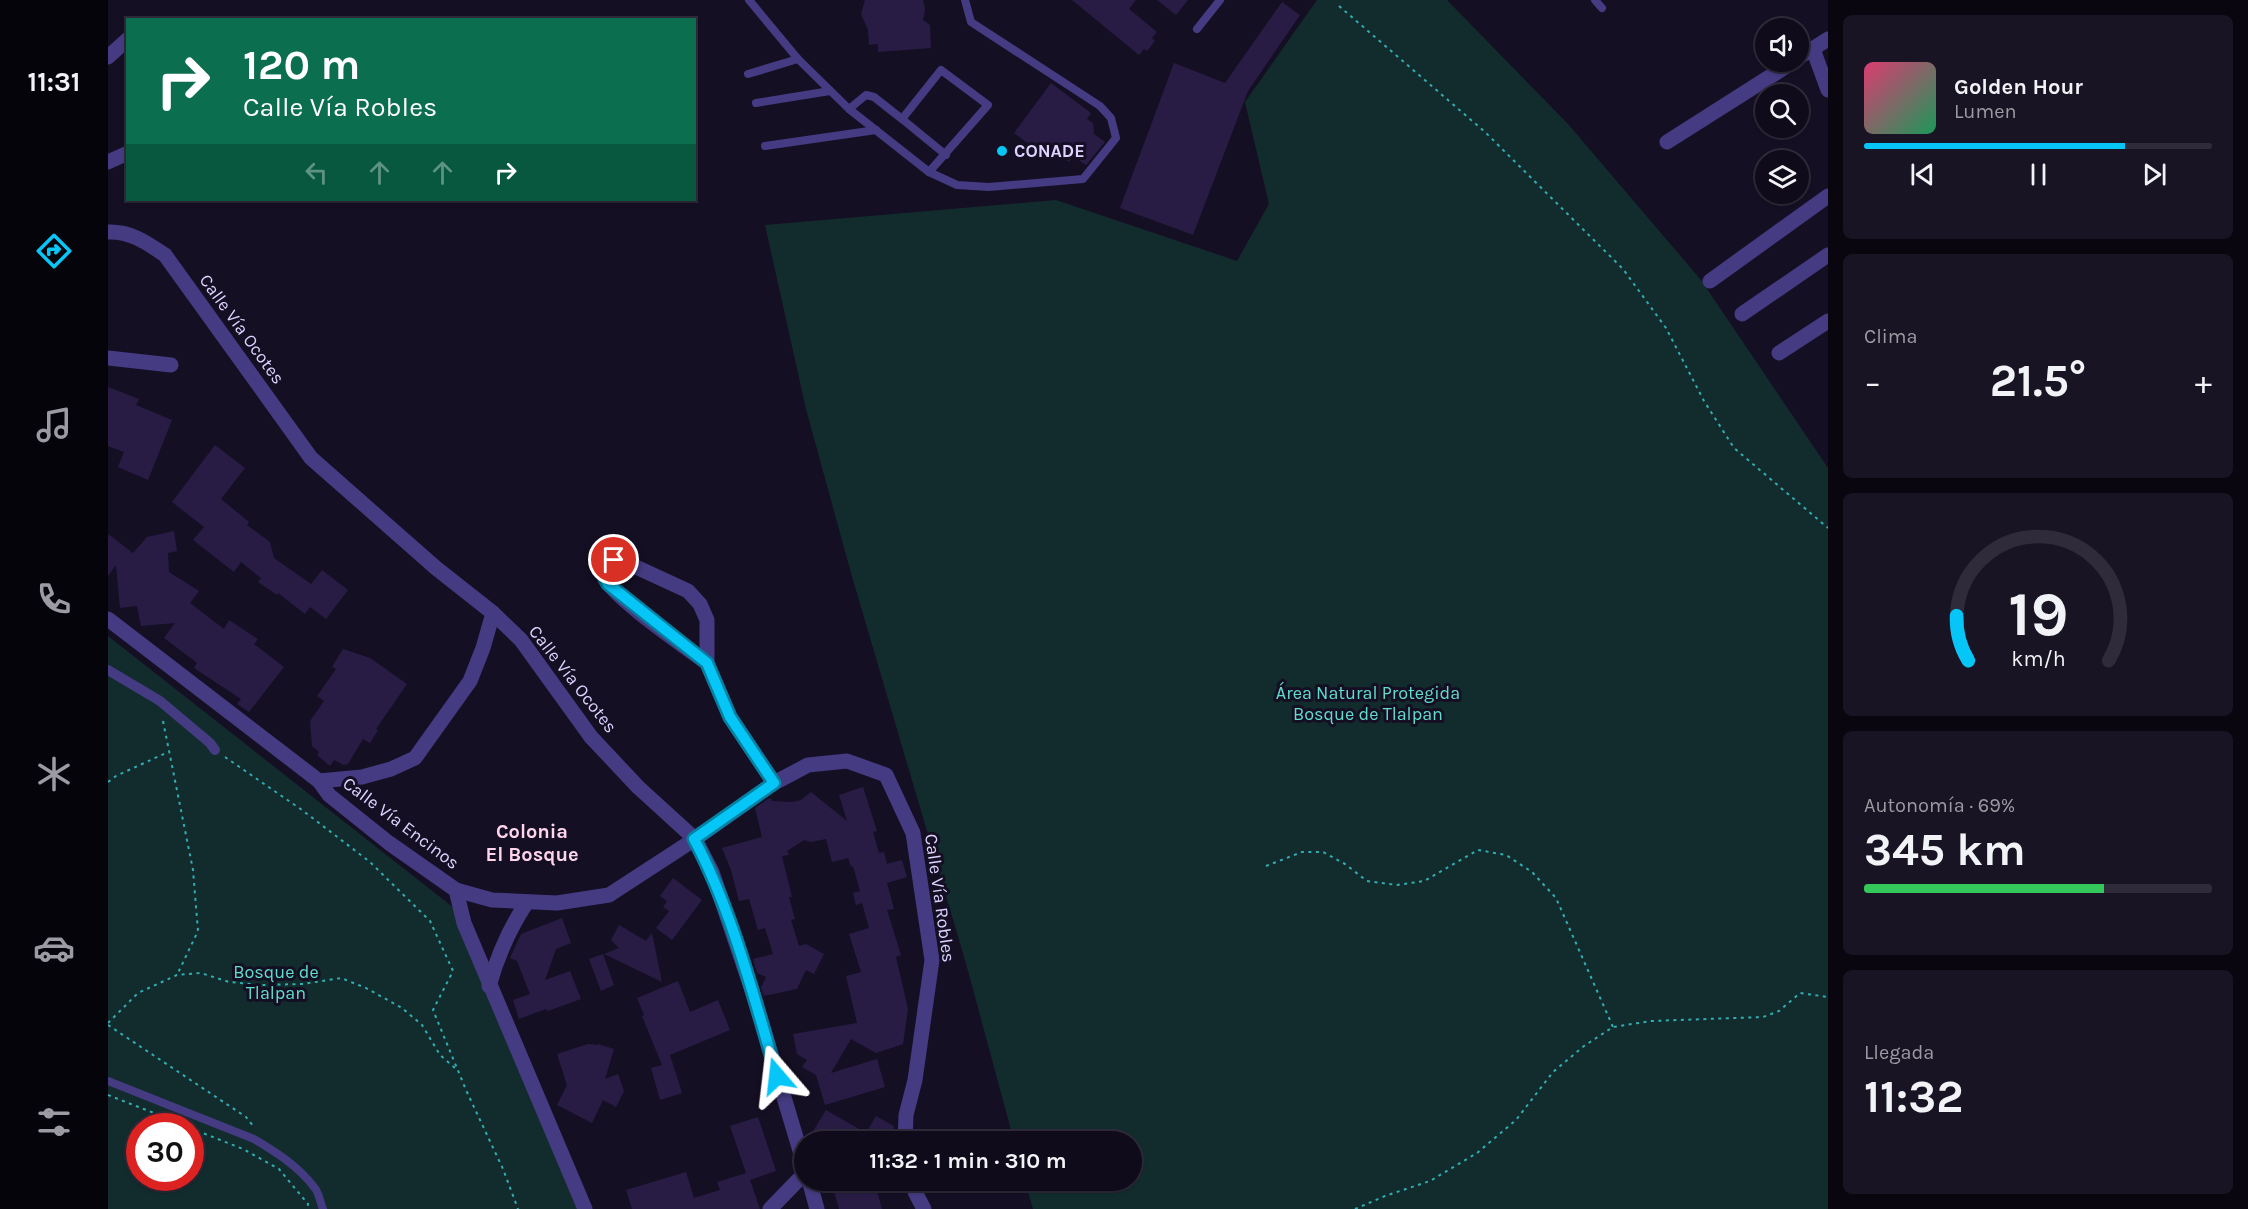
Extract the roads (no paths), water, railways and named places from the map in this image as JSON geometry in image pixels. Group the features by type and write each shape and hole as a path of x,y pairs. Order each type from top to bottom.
{"street":[{"path":"1809,51 1828,39"},
{"path":"108,57 126,41"},
{"path":"1813,49 1828,90"},
{"path":"1667,142 1777,72"},
{"path":"108,162 126,154"},
{"path":"1710,281 1828,196"},
{"name":"Calle Vía Ocotes","path":"108,232 120,232 143,240 165,255 310,458 521,640 591,737 638,787 694,839 712,872 737,945 794,1131"},
{"path":"1742,314 1828,255"},
{"path":"1779,353 1828,321"},
{"path":"108,358 171,366"},
{"path":"707,663 616,592 602,575 607,563 614,560 623,561 688,591 700,604 707,620 707,663 730,717 774,783"},
{"path":"319,782 362,777 391,769 415,758 470,681 493,614"},
{"name":"Calle Vía Encinos","path":"108,619 319,782 329,795 389,843 456,890 464,923 489,986 585,1209"},
{"path":"108,670 160,701 210,743 215,750"},
{"name":"Calle Vía Robles","path":"456,890 492,900 557,903 609,895 774,783 808,765 847,761 886,775 913,833 932,960 915,1080 906,1115 905,1131"},
{"path":"489,986 506,938 527,902"},
{"path":"770,1209 794,1184"},
{"path":"812,1191 817,1209"},
{"path":"915,1191 924,1209"}],"lane":[{"path":"749,0 798,59 849,110 929,172 957,185 988,187 1083,179 1116,138 1111,118 1100,106 971,22 965,0"},
{"path":"1197,29 1220,0"},
{"path":"1595,0 1602,8"},
{"path":"748,74 798,59"},
{"path":"902,119 941,70 988,105 929,172"},
{"path":"756,102 830,91"},
{"path":"849,110 866,95 874,97 946,155"},
{"path":"765,146 876,130"},
{"path":"108,1081 254,1139 288,1160 316,1188 323,1209"}],"place":[{"name":"CONADE","path":"1002,151"}],"district":[{"name":"Colonia El Bosque","path":"532,842"}],"park label":[{"name":"Área Natural Protegida Bosque de Tlalpan","path":"1368,703"},
{"name":"Bosque de Tlalpan","path":"276,982"}]}
